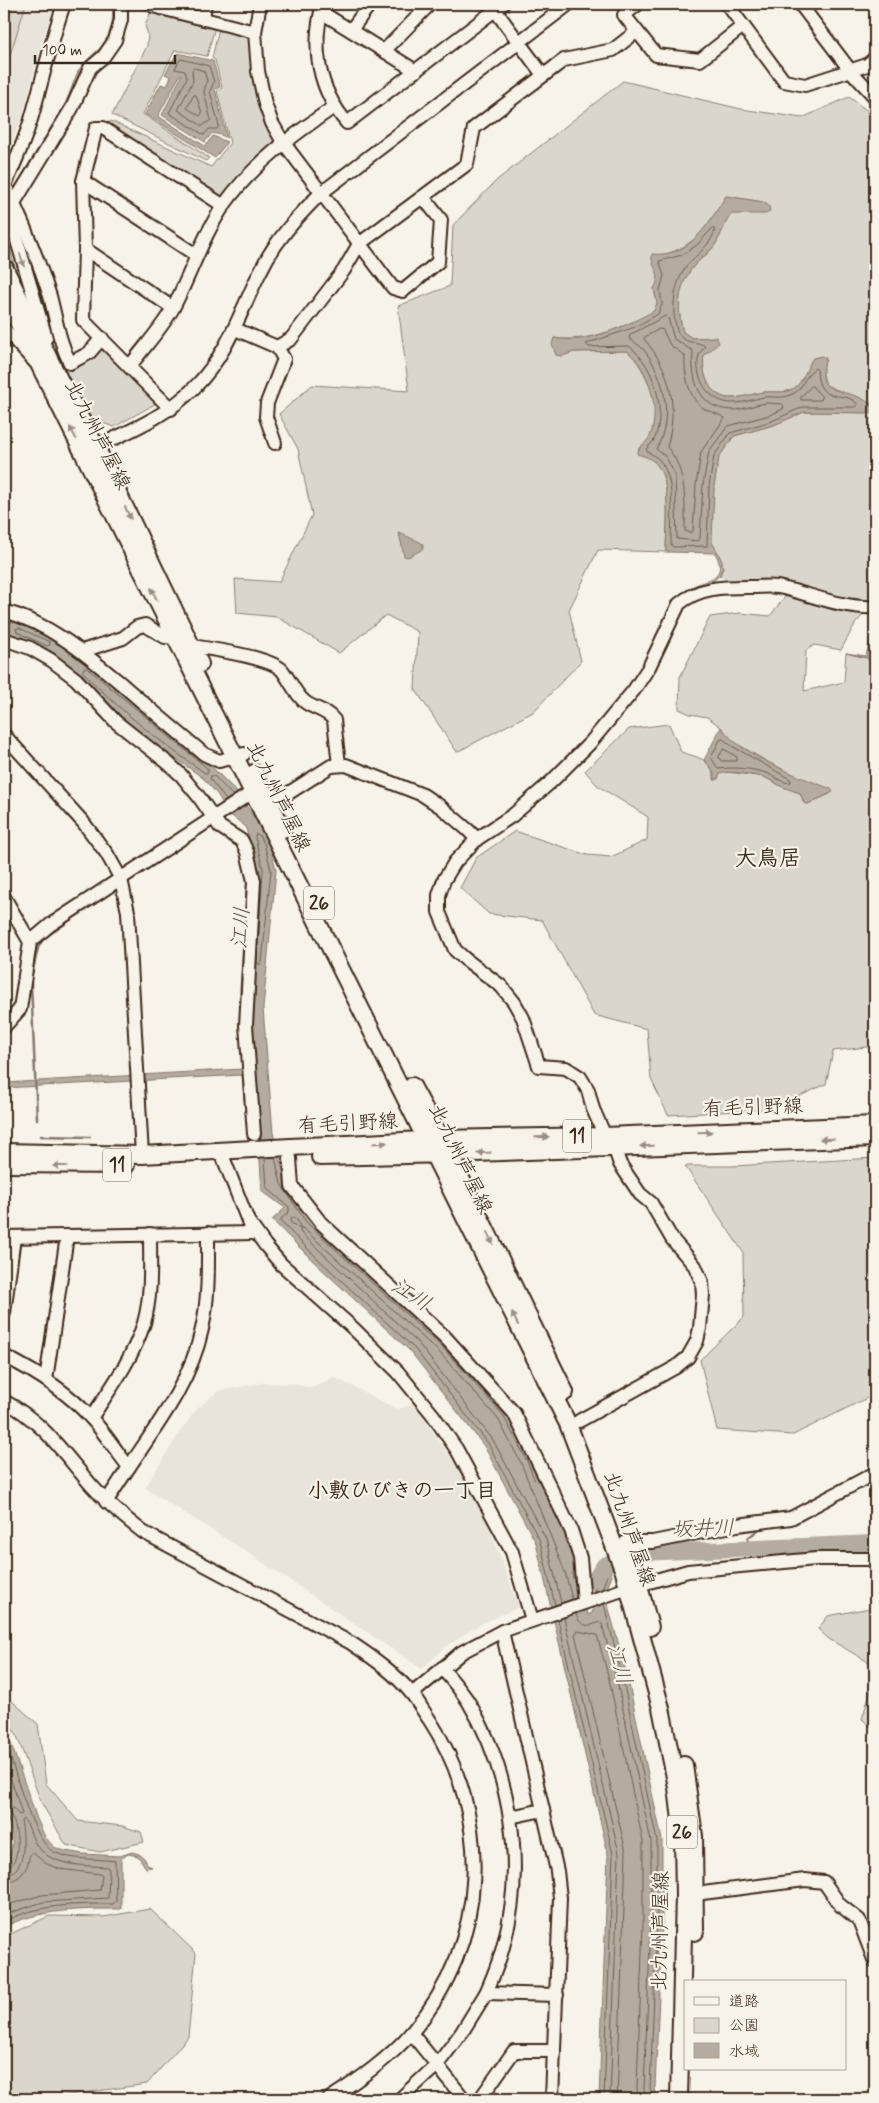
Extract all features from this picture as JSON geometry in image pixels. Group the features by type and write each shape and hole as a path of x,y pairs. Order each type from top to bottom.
{"main road":[{"name":"北九州芦屋線","path":"4,267 60,381 175,638 239,755 270,805 397,1058 568,1424 620,1541"},
{"name":"北九州芦屋線","path":"4,294 38,365 90,450 192,646 239,755 247,797 389,1062 437,1147 579,1421 630,1570 628,1588 672,1708 688,1786 694,1836 685,1980"},
{"name":"有毛引野線","path":"609,1141 875,1125"},
{"name":"有毛引野線","path":"4,1152 226,1157 609,1141 875,1138"},
{"name":"有毛引野線","path":"4,1164 140,1165 226,1157"},
{"name":"北九州芦屋線","path":"690,1895 693,1980"},
{"name":"北九州芦屋線","path":"679,2099 684,2006"},
{"path":"690,2099 691,2070"}],"street":[{"path":"60,381 40,322 6,193 32,117 64,4"},
{"path":"6,193 72,108 90,68 104,56 116,40 121,20 121,4"},
{"path":"154,4 153,6 255,32"},
{"path":"203,19 205,4"},
{"path":"260,4 255,32 258,71 265,104 272,123 283,142 320,194 393,288 403,291 438,262 441,220 423,197"},
{"path":"350,30 370,4"},
{"path":"384,51 430,4"},
{"path":"90,450 143,425 171,409 196,386 222,353 235,329 260,270 290,225 320,194 569,4"},
{"path":"638,4 624,15 656,55 700,60 743,26"},
{"path":"727,4 784,81 805,85 868,65 875,58"},
{"path":"800,4 850,70 875,97"},
{"path":"416,70 350,30 322,8 316,37 317,54 322,77 334,107 347,123 499,7 518,42 543,75"},
{"path":"277,347 291,339 344,270 359,244 467,164 474,128 564,60 613,50 636,32"},
{"path":"130,366 173,308 196,255 224,206 248,175 283,142 334,107"},
{"path":"171,409 84,320 84,181 96,128 103,128 224,206"},
{"path":"84,181 196,255"},
{"path":"6,193 50,296 58,334 70,362 89,353 102,338"},
{"path":"85,249 173,308"},
{"path":"4,329 38,365"},
{"path":"235,329 277,347 284,359 267,403 266,417 275,443"},
{"path":"579,1421 676,1367 688,1357 697,1341 700,1328 703,1295 702,1282 696,1266 672,1239 651,1203 640,1194 620,1164 593,1109 588,1090 580,1077 566,1068 539,1066 523,1018 514,1002 501,986 465,960 455,950 439,912 439,895 444,880 454,862 477,839 513,815 552,781 590,743 634,690 649,667 679,604 687,598 708,589 776,587 846,606 875,607"},
{"path":"4,611 37,622 57,633 82,651 204,754 219,761 239,755"},
{"path":"82,651 123,638 138,627 144,626 165,637 175,638"},
{"path":"4,638 30,648 76,678 116,722 168,763 219,814 220,827 242,841 247,852 254,881 246,1025 254,1134"},
{"path":"192,646 267,662 281,669 304,702 330,715 334,720 339,765"},
{"path":"4,734 83,822 107,854 121,879 128,912 142,1155"},
{"path":"270,805 331,766 346,765 423,795 441,807 477,839"},
{"path":"30,942 50,925 247,797"},
{"path":"4,898 30,942 20,1009 4,1027"},
{"path":"284,1155 292,1186 321,1223 445,1337 514,1413 571,1530 580,1558 585,1602"},
{"path":"226,1157 248,1222 256,1233 281,1264 354,1329 398,1372 433,1415 457,1450 512,1552 535,1619"},
{"path":"4,1313 9,1237 256,1233"},
{"path":"91,1418 120,1375 137,1344 144,1322 150,1269 150,1234"},
{"path":"106,1502 176,1394 197,1349 206,1304 208,1234"},
{"path":"46,1380 67,1236"},
{"path":"4,1356 46,1380 91,1418 129,1467"},
{"path":"4,1401 18,1408 46,1430 106,1502 143,1532 351,1642 372,1657 412,1694 437,1732 452,1762 462,1786 473,1832 475,1860 474,1887 469,1918 461,1944 447,1980 411,2033 358,2080 329,2099"},
{"path":"620,1541 653,1542 737,1525 791,1518 875,1473"},
{"path":"412,1694 462,1652 502,1631 628,1588 688,1571 816,1559 875,1559"},
{"path":"502,1631 557,1871 560,1898 552,2099"},
{"path":"400,2099 437,2065 462,2032 486,1993 505,1943 511,1910 513,1850 506,1795 485,1733 467,1700 442,1668"},
{"path":"510,1817 543,1810"},
{"path":"690,1895 805,1880 824,1882 840,1905 858,1920 875,1962"},
{"path":"486,1993 557,1996"},
{"path":"411,2033 464,2099"},
{"path":"480,2099 514,2051 554,2051"}],"shaded area":[{"path":"4,4 55,4 42,41 24,112 4,162"},
{"path":"334,1377 397,1409 414,1404 478,1497 519,1607 477,1626 444,1648 422,1669 253,1556 145,1488 181,1430 197,1409 218,1391 262,1383 292,1384 312,1388"}],"green space":[{"path":"4,4 26,4 4,74"},
{"path":"124,4 149,4 147,10 124,8"},
{"path":"151,11 215,27 207,56 175,50 143,114 209,158 206,161 112,115 147,46 148,34 145,26"},
{"path":"219,28 249,35 275,139 274,146 223,199 107,124 111,121 211,167 230,143 217,91 222,88 215,60 212,58"},
{"path":"623,81 741,109 802,118 849,97 869,112 875,124 875,406 826,385 822,371 826,359 813,358 798,385 790,390 765,392 734,398 726,398 713,391 706,378 703,363 704,355 712,349 716,337 692,338 683,332 679,307 681,290 693,267 715,245 731,214 747,213 769,206 763,202 726,196 707,225 693,240 674,251 662,255 659,281 654,289 657,303 655,311 619,328 593,336 567,339 554,338 562,356 574,352 627,351 634,358 647,379 654,404 654,428 650,438 638,449 656,463 664,481 667,505 666,552 598,550 569,610 581,661 533,712 457,752 415,689 418,632 386,615 339,653 277,617 237,613 235,579 279,582 312,515 298,449 279,414 312,385 409,391 398,306 450,286 453,225 497,180"},
{"path":"5,230 17,275 4,248"},
{"path":"101,344 156,400 155,404 114,427 88,418 64,370"},
{"path":"804,412 875,413 875,601 855,624 841,650 815,645 806,650 804,691 844,682 846,653 875,660 875,1046 833,1051 826,1084 772,1109 668,1115 651,1079 647,1029 594,1015 542,920 489,914 460,888 476,858 515,831 587,855 611,857 647,840 648,817 598,786 585,771 629,729 669,724 681,752 707,763 714,779 718,779 720,774 727,772 764,777 800,793 804,803 808,804 830,794 831,789 803,779 768,762 734,742 721,727 707,717 690,714 679,709 680,677 710,617 740,613 770,616 795,584 730,581 720,575 723,568 719,554 711,542 714,486 719,457 734,436 774,425"},
{"path":"875,1158 875,1394 793,1435 717,1430 700,1360 744,1317 743,1252 685,1166 733,1166"},
{"path":"875,1607 875,1666 829,1639 818,1629 828,1616"},
{"path":"875,1676 875,1730 862,1719"},
{"path":"4,1694 38,1724 46,1784 78,1821 122,1826 141,1832 144,1842 100,1852 66,1845 41,1802 17,1736 4,1714"},
{"path":"150,1909 196,1953 188,2037 147,2084 41,2099 4,2099 4,1937 49,1916 103,1917"}],"water":[{"path":"113,4 117,4 115,27 103,50 4,211 4,205 66,102 78,71 107,38 112,27"},
{"path":"177,53 213,61 220,87 215,89 227,138 212,133 205,142 162,115 182,75 180,75 158,116 205,146 213,136 227,142 215,158 145,114 161,84 167,86 171,77 165,74"},
{"path":"726,196 763,202 769,206 770,211 766,214 731,214 715,245 693,267 681,290 679,307 683,332 692,338 716,337 719,343 704,355 703,363 706,378 713,391 726,398 734,398 765,392 790,390 798,385 813,358 821,356 826,358 823,375 827,385 867,401 875,406 875,413 804,412 774,425 734,436 719,457 714,486 712,542 722,561 723,568 720,575 713,581 683,594 695,585 715,576 719,571 719,563 715,553 666,552 667,507 665,483 662,473 655,463 637,454 650,436 653,425 653,402 647,378 635,359 627,351 574,352 562,356 556,355 552,344 554,338 580,339 606,333 654,311 657,303 654,289 658,278 652,254 665,254 677,251 687,245 705,228"},
{"path":"399,533 423,544 423,549 408,557 404,556"},
{"path":"4,618 44,632 80,656 211,766 237,792 269,840 276,870 263,1008 273,1133 286,1182 310,1219 448,1345 507,1412 531,1458 576,1568 588,1615 593,1612 589,1592 595,1565 607,1557 612,1576 607,1588 609,1609 627,1675 662,1840 662,1924 655,2088 657,2099 599,2099 608,1854 536,1543 484,1446 410,1351 313,1261 272,1220 285,1208 262,1191 258,1130 247,1133 242,1075 4,1088 4,1083 242,1069 240,989 247,875 237,842 247,867 249,896 243,963 242,1045 249,1017 258,869 245,826 229,814 217,794 203,778 136,730 103,700 30,643 4,633"},
{"path":"875,618 875,660 846,653 866,656"},
{"path":"721,727 742,747 756,756 831,789 833,792 808,804 804,803 800,793 764,777 726,772 720,774 715,781 713,770 704,760"},
{"path":"4,1731 8,1735 37,1819 45,1837 54,1847 83,1854 120,1856 132,1852 139,1854 152,1867 146,1868 138,1856 128,1854 121,1859 121,1909 46,1913 17,1921 4,1927 4,1866 12,1846 12,1833 4,1813"}],"waterway":[{"path":"32,974 38,948 43,939 106,895"},
{"path":"31,982 37,1119"},
{"path":"41,1136 90,1137"},
{"name":"江川","path":"541,1485 563,1533 571,1565"},
{"path":"748,1548 748,1538 759,1529 796,1523 852,1492"},
{"name":"坂井川","path":"595,1579 604,1565 638,1553 875,1543"}],"district":[{"name":"大鳥居","path":"768,859"},
{"name":"小敷ひびきの一丁目","path":"402,1491"}]}
